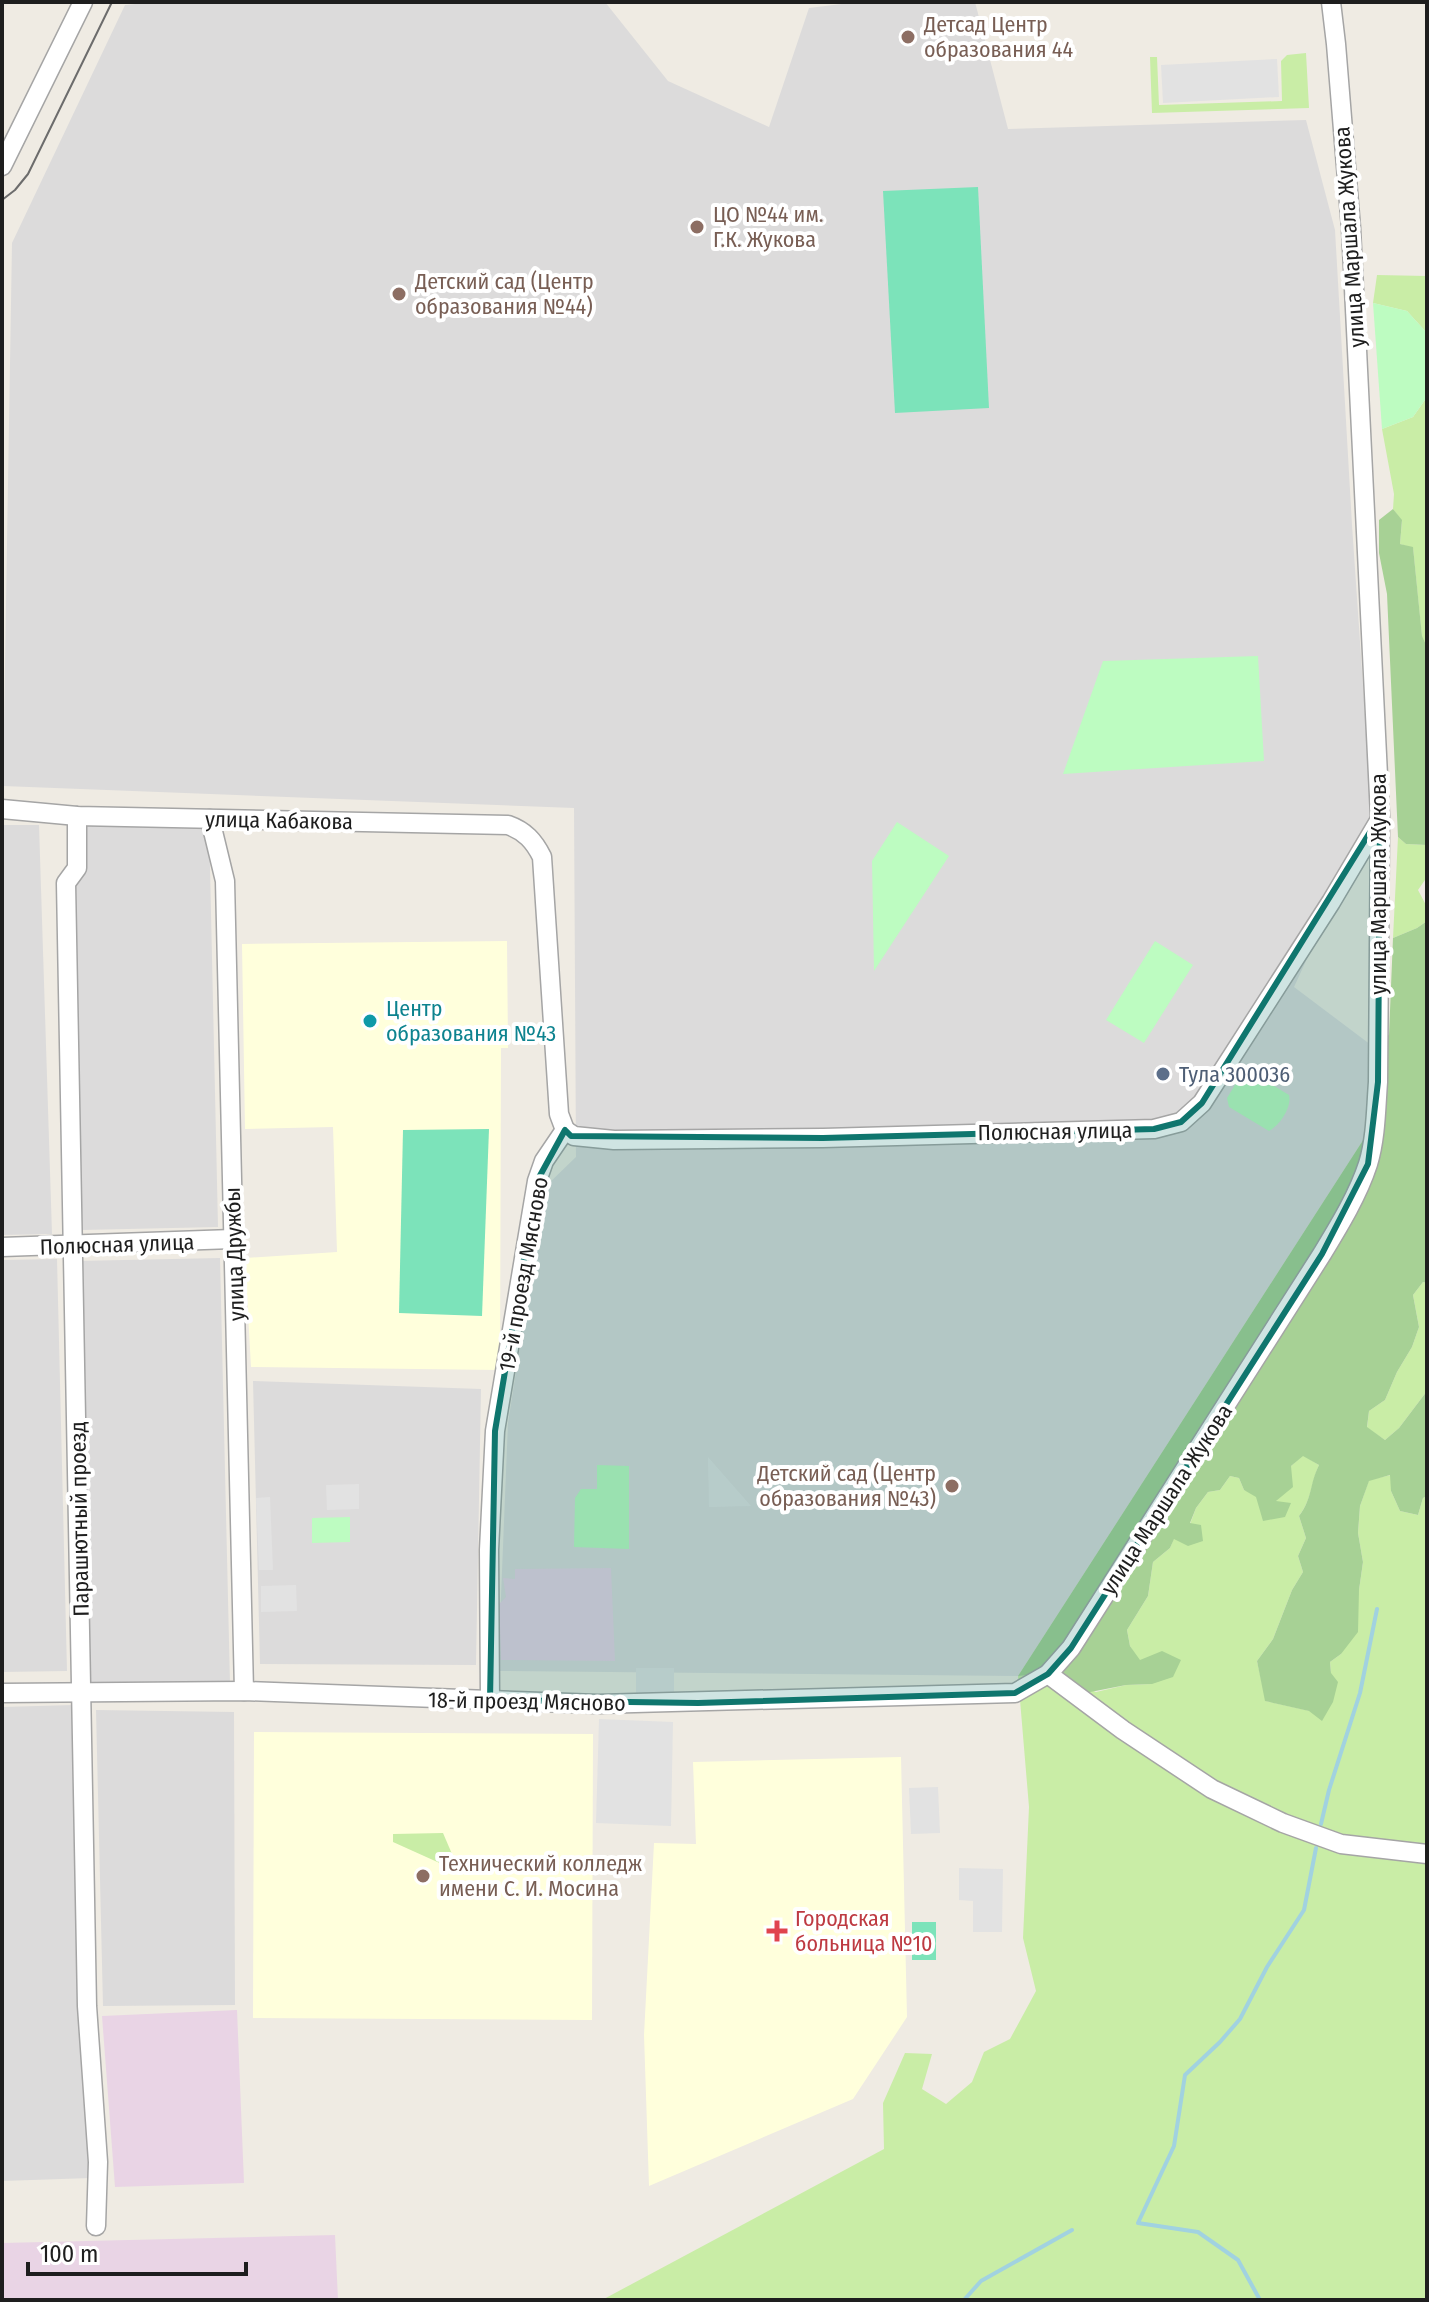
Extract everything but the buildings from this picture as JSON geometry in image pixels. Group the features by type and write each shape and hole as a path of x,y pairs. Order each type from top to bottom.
{"street":[{"path":"3,163 83,2"},
{"name":"улица Маршала Жукова","path":"1048,1674 1071,1648 1343,1219 1368,1164 1375,1123 1380,816 1351,228 1331,2"},
{"name":"улица Кабакова","path":"2,809 77,816 508,825 529,837 542,857 559,1114 565,1130"},
{"name":"Парашютный проезд","path":"77,816 77,868 66,883 87,2006 98,2162 96,2226"},
{"name":"Полюсная улица","path":"565,1130 574,1136 614,1140 823,1138 1154,1129 1181,1122 1202,1103 1340,889 1380,816"},
{"name":"улица Дружбы","path":"210,819 225,881 244,1691"},
{"name":"19-й проезд Мясново","path":"490,1700 489,1550 495,1431 537,1181 544,1161 565,1130"},
{"name":"Полюсная улица","path":"2,1247 75,1247 233,1239"},
{"path":"1048,1674 1123,1730 1226,1796 1283,1823 1341,1844 1427,1854"},
{"name":"18-й проезд Мясново","path":"2,1693 244,1691 598,1704 698,1703 1015,1693 1048,1674"}],"highlighted area":[{"path":"1380,816 1378,1082 1368,1164 1322,1254 1071,1648 1048,1674 1015,1693 698,1703 490,1700 495,1431 537,1181 565,1130 571,1136 823,1138 1154,1129 1181,1122 1202,1103"}],"shaded area":[{"path":"156,2 605,2 668,81 769,127 809,8 858,2 975,2 1008,129 1306,120 1335,230 1372,817 1294,987 1371,1045 1367,1134 1018,1676 498,1671 508,1423 545,1187 576,1157 574,808 3,786 12,243 125,5"},
{"path":"1277,59 1279,97 1163,103 1161,65"},
{"path":"209,823 218,1227 82,1230 73,826"},
{"path":"2,825 39,825 52,1234 2,1235"},
{"path":"507,941 508,1048 501,1048 500,1370 251,1367 245,1258 337,1252 333,1127 245,1129 242,944"},
{"path":"220,1258 230,1684 86,1687 76,1261"},
{"path":"57,1259 67,1671 2,1672 2,1260"},
{"path":"253,1381 481,1389 476,1665 260,1664"},
{"path":"708,1457 751,1506 709,1507"},
{"path":"359,1484 359,1509 327,1510 326,1485"},
{"path":"270,1497 273,1570 259,1570 256,1498"},
{"path":"611,1568 615,1661 501,1660 499,1604 506,1597 503,1578 515,1579 515,1569"},
{"path":"296,1585 297,1611 261,1612 261,1586"},
{"path":"636,1668 674,1668 674,1697 636,1697"},
{"path":"74,1705 91,2178 2,2181 2,1707"},
{"path":"96,1710 234,1712 235,2005 103,2006"},
{"path":"599,1719 673,1722 671,1826 596,1823"},
{"name":"Технический колледж имени С. И. Мосина","path":"254,1732 593,1734 592,2020 253,2018"},
{"name":"Городская больница №10","path":"901,1757 907,2017 853,2099 649,2186 644,2035 654,1843 696,1844 693,1762"},
{"path":"938,1787 940,1833 911,1834 909,1788"},
{"path":"959,1868 1003,1869 1002,1932 973,1932 973,1901 959,1900"},
{"path":"237,2010 244,2183 115,2187 102,2016"},
{"path":"335,2235 338,2300 2,2300 2,2243"}],"green space":[{"path":"1306,53 1309,108 1152,113 1150,57 1157,57 1159,105 1282,101 1281,61 1287,55"},
{"path":"978,187 989,408 895,413 883,191"},
{"path":"1377,275 1427,276 1427,333 1407,311 1373,303"},
{"path":"1373,303 1407,311 1427,333 1427,397 1413,417 1382,429"},
{"path":"1427,397 1427,647 1422,637 1413,548 1400,544 1402,521 1393,509 1394,494 1382,429 1413,417"},
{"path":"1393,509 1402,520 1400,544 1413,547 1422,636 1427,647 1427,845 1406,844 1398,837 1387,594 1379,553 1379,520"},
{"path":"1258,656 1264,761 1063,774 1103,661"},
{"path":"897,822 949,856 874,971 872,861"},
{"path":"1398,837 1406,844 1427,845 1427,877 1418,890 1427,907 1427,921 1393,938"},
{"path":"1427,921 1427,1283 1423,1282 1413,1295 1419,1327 1412,1347 1385,1400 1369,1411 1367,1427 1385,1440 1399,1428 1427,1391 1427,1496 1423,1498 1418,1515 1400,1511 1391,1491 1390,1475 1369,1481 1360,1506 1358,1533 1363,1562 1358,1632 1341,1654 1330,1662 1331,1673 1338,1682 1333,1702 1322,1721 1309,1711 1265,1701 1257,1661 1273,1639 1292,1590 1303,1572 1298,1556 1306,1538 1299,1516 1307,1503 1319,1465 1303,1456 1291,1466 1293,1487 1276,1501 1291,1503 1285,1517 1263,1521 1256,1497 1244,1490 1239,1478 1230,1476 1220,1490 1208,1492 1196,1508 1190,1523 1201,1525 1203,1541 1188,1546 1174,1539 1170,1548 1153,1562 1148,1596 1127,1630 1130,1646 1140,1660 1162,1651 1181,1660 1173,1677 1152,1684 1126,1685 1075,1695 1048,1674 1018,1676 1367,1134 1371,1045 1389,1035 1393,938"},
{"path":"1155,941 1193,965 1144,1043 1106,1020"},
{"path":"1248,1070 1289,1095 1289,1105 1284,1115 1269,1131 1229,1107 1227,1098 1243,1072"},
{"path":"489,1129 482,1316 399,1313 403,1130"},
{"path":"1423,1282 1427,1283 1427,1391 1399,1428 1385,1440 1367,1428 1369,1411 1385,1400 1412,1347 1419,1327 1413,1295"},
{"path":"1303,1455 1319,1465 1307,1503 1299,1516 1306,1538 1298,1556 1303,1572 1292,1590 1273,1639 1257,1661 1266,1701 1310,1711 1331,1673 1330,1662 1341,1654 1359,1590 1363,1562 1358,1533 1360,1506 1369,1480 1391,1475 1391,1491 1400,1511 1418,1515 1423,1498 1427,1496 1427,2300 602,2300 884,2149 883,2103 905,2053 932,2054 922,2089 946,2104 972,2082 984,2052 1010,2039 1036,1991 1023,1938 1029,1807 1018,1676 1048,1674 1096,1692 1126,1685 1152,1684 1130,1646 1127,1630 1148,1596 1153,1562 1170,1548 1174,1538 1190,1524 1196,1508 1208,1492 1220,1490 1230,1476 1239,1478 1244,1490 1276,1501 1291,1466"},
{"path":"597,1465 629,1466 629,1549 574,1547 575,1498 581,1489 597,1489"},
{"path":"350,1517 350,1542 312,1543 312,1518"},
{"path":"443,1833 452,1854 444,1865 393,1842 393,1834"},
{"path":"912,1922 936,1922 936,1960 912,1960"}],"waterway":[{"path":"1321,1824 1360,1693 1377,1609"},
{"path":"1260,2300 1238,2260 1198,2232 1138,2223 1174,2146 1185,2075 1240,2019 1267,1967 1304,1910 1316,1848"},
{"path":"964,2300 981,2281 1072,2230"}],"tram line":[{"path":"2,200 28,174 112,2"}],"place":[{"name":"Детсад Центр образования 44","path":"908,37"},
{"name":"ЦО №44 им. Г.К. Жукова","path":"697,227"},
{"name":"Детский сад (Центр образования №44)","path":"399,294"},
{"name":"Центр образования №43","path":"370,1021"},
{"name":"Тула 300036","path":"1163,1074"},
{"name":"Детский сад (Центр образования №43)","path":"952,1486"},
{"name":"Технический колледж имени С. И. Мосина","path":"423,1876"},
{"name":"Городская больница №10","path":"777,1931"}]}
